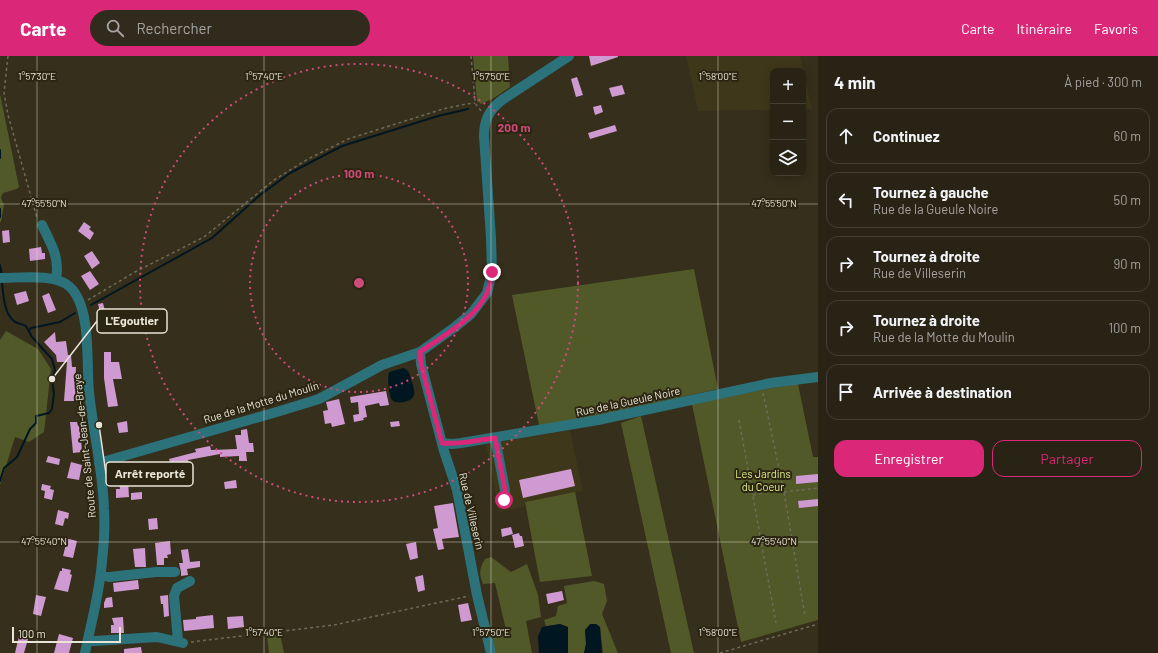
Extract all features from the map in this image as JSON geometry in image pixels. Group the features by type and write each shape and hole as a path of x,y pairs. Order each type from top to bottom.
{"street":[{"name":"Rue de la Motte du Moulin","path":"99,463 319,399 382,365 420,352 471,314 488,293 492,272 492,238 484,136 487,116 494,106 502,100 569,56"},
{"path":"4,278 56,279 58,266 56,257 42,225"},
{"name":"Route de Saint-Jean-de-Braye","path":"56,279 70,286 82,308 86,331 89,391 104,509 100,575 85,653"},
{"name":"Rue de Villeserin","path":"420,352 421,364 442,443 457,490 477,594 491,653"},
{"name":"Rue de la Gueule Noire","path":"442,443 457,443 495,438 598,420 771,383 818,377"},
{"path":"495,438 505,490 504,500"},
{"path":"100,575 109,577 156,572 175,572"},
{"path":"88,640 94,641 157,637 181,642 174,596 177,588 190,581"}],"path":[{"path":"8,56 4,93 8,115 37,218 42,225"},
{"path":"86,302 135,272 204,237 274,180 308,159 355,137 443,109 475,103 471,56"},
{"path":"762,391 784,490 805,616"},
{"path":"740,420 776,624"},
{"path":"753,495 784,490 818,488"},
{"path":"181,642 334,625 477,594"},
{"path":"720,653 818,624"}],"shaded area":[{"path":"686,56 800,56 803,68 770,68 770,110 698,111"},
{"path":"806,82 812,109 806,109"},
{"path":"570,430 583,491 525,502 524,507 499,511 486,444"}],"green space":[{"path":"473,56 508,56 510,87 494,98 481,104 477,101"},
{"path":"0,94 19,187 3,193 1,198 4,205 1,222 0,222"},
{"path":"694,269 718,389 567,422 539,425 512,295"},
{"path":"6,331 38,349 51,369 44,432 29,442 15,437 0,485 0,340"},
{"name":"Les Jardins du Coeur","path":"798,384 813,457 818,457 818,620 741,642 692,404"},
{"path":"641,416 694,653 671,653 621,423"},
{"path":"575,492 592,576 540,582 525,502"},
{"path":"491,557 511,572 527,564 538,595 541,617 526,621 532,653 496,653 492,638 507,634 495,583 483,584 481,577 480,572 485,559"},
{"path":"594,581 604,584 607,601 602,614 618,653 603,653 600,627 596,624 585,630 586,644 584,653 568,653 568,627 560,624 546,626 544,620 556,616 558,606 567,603 564,586"},
{"path":"280,634 284,653 269,653 267,637"}],"water":[{"path":"403,368 410,374 414,388 414,395 407,401 394,402 391,398 388,374 389,372"},
{"path":"560,624 568,627 568,653 539,653 538,636 542,627"},
{"path":"590,624 596,624 600,627 602,653 584,653 586,644 585,630"}],"building":[{"path":"589,56 618,56 618,57 591,66"},
{"path":"577,77 583,95 576,97 571,79"},
{"path":"622,85 625,94 612,97 609,88"},
{"path":"601,105 603,112 595,115 593,107"},
{"path":"615,125 617,131 590,139 588,133"},
{"path":"84,222 91,227 89,229 94,233 90,240 78,231"},
{"path":"9,230 10,242 3,243 2,231"},
{"path":"41,247 42,253 45,253 45,259 30,261 29,249"},
{"path":"92,251 100,263 92,269 84,256"},
{"path":"90,271 99,284 90,290 81,276"},
{"path":"26,291 29,301 17,305 14,294"},
{"path":"49,293 56,310 48,313 42,296"},
{"path":"103,303 109,327 104,328 98,304"},
{"path":"55,332 56,342 66,341 68,355 71,355 72,367 76,367 76,401 64,401 67,362 57,362 56,355 44,342"},
{"path":"104,352 111,352 111,362 119,362 122,379 113,379 118,406 108,407 104,378"},
{"path":"386,391 389,405 380,406 379,403 365,406 367,417 363,418 364,420 354,422 353,415 359,414 358,402 351,403 350,397"},
{"path":"339,399 345,424 332,427 331,423 325,424 323,411 328,410 326,402"},
{"path":"127,421 128,432 119,433 117,423"},
{"path":"399,421 400,426 391,427 390,422"},
{"path":"70,422 77,422 78,426 80,426 82,452 73,453"},
{"path":"247,429 249,443 253,443 254,452 246,452 247,461 239,461 239,456 220,457 220,454 188,460 190,466 173,471 169,459 196,452 195,449 210,446 211,450 237,449 235,435 241,435 241,430"},
{"path":"48,456 60,459 59,465 46,462"},
{"path":"71,462 82,465 79,480 67,478"},
{"path":"571,469 575,486 523,498 519,480"},
{"path":"818,474 818,482 796,484 796,476"},
{"path":"128,480 129,497 116,498 116,489 120,489 119,481"},
{"path":"236,480 237,488 225,489 224,482"},
{"path":"42,484 51,486 50,489 54,490 52,500 44,498 45,491 41,490"},
{"path":"142,492 142,499 131,500 131,493"},
{"path":"818,499 818,506 799,508 798,501"},
{"path":"453,503 459,537 442,539 444,549 438,550 433,529 438,528 434,506"},
{"path":"58,510 69,513 68,519 65,518 63,526 55,524"},
{"path":"157,518 158,529 149,530 148,519"},
{"path":"511,527 513,534 502,537 501,529"},
{"path":"519,533 520,536 522,536 524,546 515,548 512,535"},
{"path":"65,538 77,541 73,558 63,556 66,544 63,543"},
{"path":"170,541 171,554 167,555 168,558 164,558 164,565 157,565 155,543"},
{"path":"416,542 418,558 410,560 406,544"},
{"path":"145,548 146,567 135,567 133,549"},
{"path":"188,549 190,562 200,561 200,567 187,569 188,575 181,576 179,563 183,563 181,550"},
{"path":"62,568 71,570 70,574 72,575 68,592 54,589"},
{"path":"423,575 425,590 418,592 415,577"},
{"path":"138,580 139,589 114,592 113,583"},
{"path":"562,591 564,600 548,604 546,594"},
{"path":"36,595 46,597 41,616 33,614"},
{"path":"168,595 169,616 164,617 163,604 161,604 160,596"},
{"path":"112,597 113,607 104,608 106,598"},
{"path":"468,603 472,620 461,622 458,605"},
{"path":"213,615 214,628 184,631 183,620"},
{"path":"243,616 244,627 228,629 227,617"},
{"path":"123,617 124,633 111,633 111,625 114,625 112,618"},
{"path":"59,634 73,638 69,653 54,653"},
{"path":"19,636 28,639 24,653 15,653"},
{"path":"141,647 142,653 124,653 124,649"}],"waterway":[{"path":"91,305 212,238 260,195 290,173 342,146 438,116 468,109"},
{"path":"0,150 0,158"},
{"path":"0,209 0,217"},
{"path":"0,265 2,276"},
{"path":"0,481 4,468 17,457 30,429 36,423 36,416 49,413 52,409 54,394 52,379 55,370 52,359 32,337 26,326 15,322 8,314 2,282"},
{"path":"29,331 31,328 60,322 75,313"}],"place":[{"name":"L'Egoutier","path":"52,379"},
{"name":"Arrêt reporté","path":"99,425"}],"route":[{"path":"492,272 488,293 471,314 420,352 421,364 442,443 452,444 495,438 505,490 504,500"}]}
